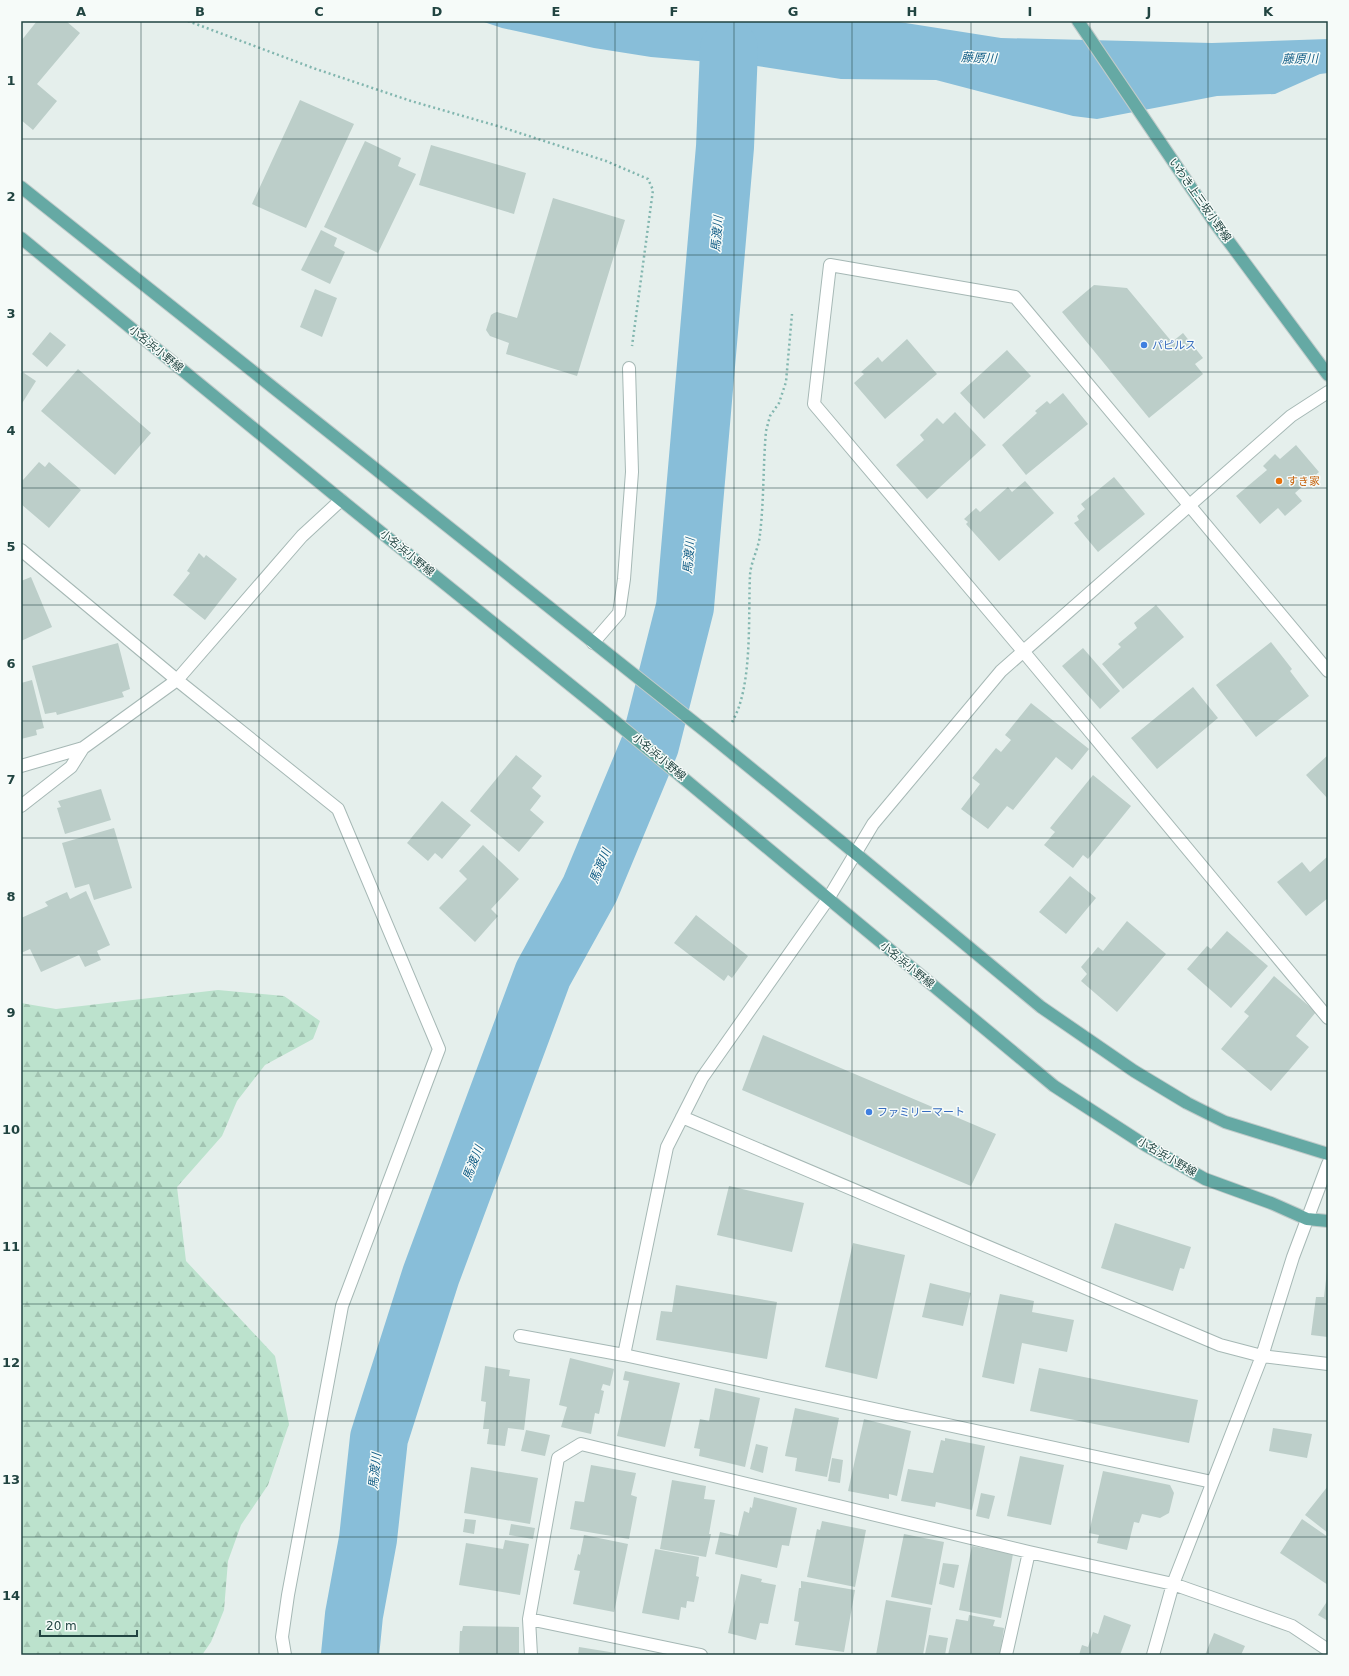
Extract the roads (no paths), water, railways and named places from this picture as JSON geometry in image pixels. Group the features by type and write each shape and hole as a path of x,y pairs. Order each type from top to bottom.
{"main road":[{"name":"いわき上三坂小野線","path":"1078,21 1215,223 1328,375"},
{"path":"21,187 723,745 1041,1007 1134,1071 1187,1103 1224,1122 1328,1154"},
{"name":"小名浜小野線","path":"21,238 341,500 600,709 828,900 1054,1086 1146,1145 1205,1179 1271,1203 1307,1219 1328,1221"}],"street":[{"path":"1328,671 1015,297 830,265 814,404 1023,651 1328,1018"},
{"path":"593,643 619,613 624,579 632,472 629,368"},
{"path":"624,1355 667,1147 702,1078 828,900 873,824 996,677 1023,651 1291,416 1328,392"},
{"path":"21,766 83,748 177,680 302,536 341,500"},
{"path":"21,550 177,680 338,809 439,1049 342,1306 288,1595 282,1637 286,1655"},
{"path":"21,806 71,767 83,748"},
{"path":"682,1117 1220,1345 1262,1356 1328,1364"},
{"path":"1153,1655 1173,1584 1262,1356 1307,1219 1328,1164"},
{"path":"520,1336 624,1355 1212,1482"},
{"path":"531,1655 529,1619 558,1458 581,1444 1029,1552 1173,1584 1292,1626 1328,1650"},
{"path":"1006,1655 1029,1552"},
{"path":"529,1619 700,1655"}],"water":[{"name":"藤原川","path":"481,21 893,21 1001,38 1212,43 1328,39 1328,73 1320,74 1275,94 1217,96 1097,119 1073,116 936,80 841,79 757,66 651,57 594,48 502,28"}],"waterway":[{"name":"馬渡川","path":"350,1655 354,1615 368,1539 379,1438 431,1275 543,974 590,889 650,745 685,607 725,147 729,49"}],"place":[{"name":"パピルス","path":"1144,345"},
{"name":"すき家","path":"1279,481"},
{"name":"ファミリーマート","path":"869,1112"}]}
